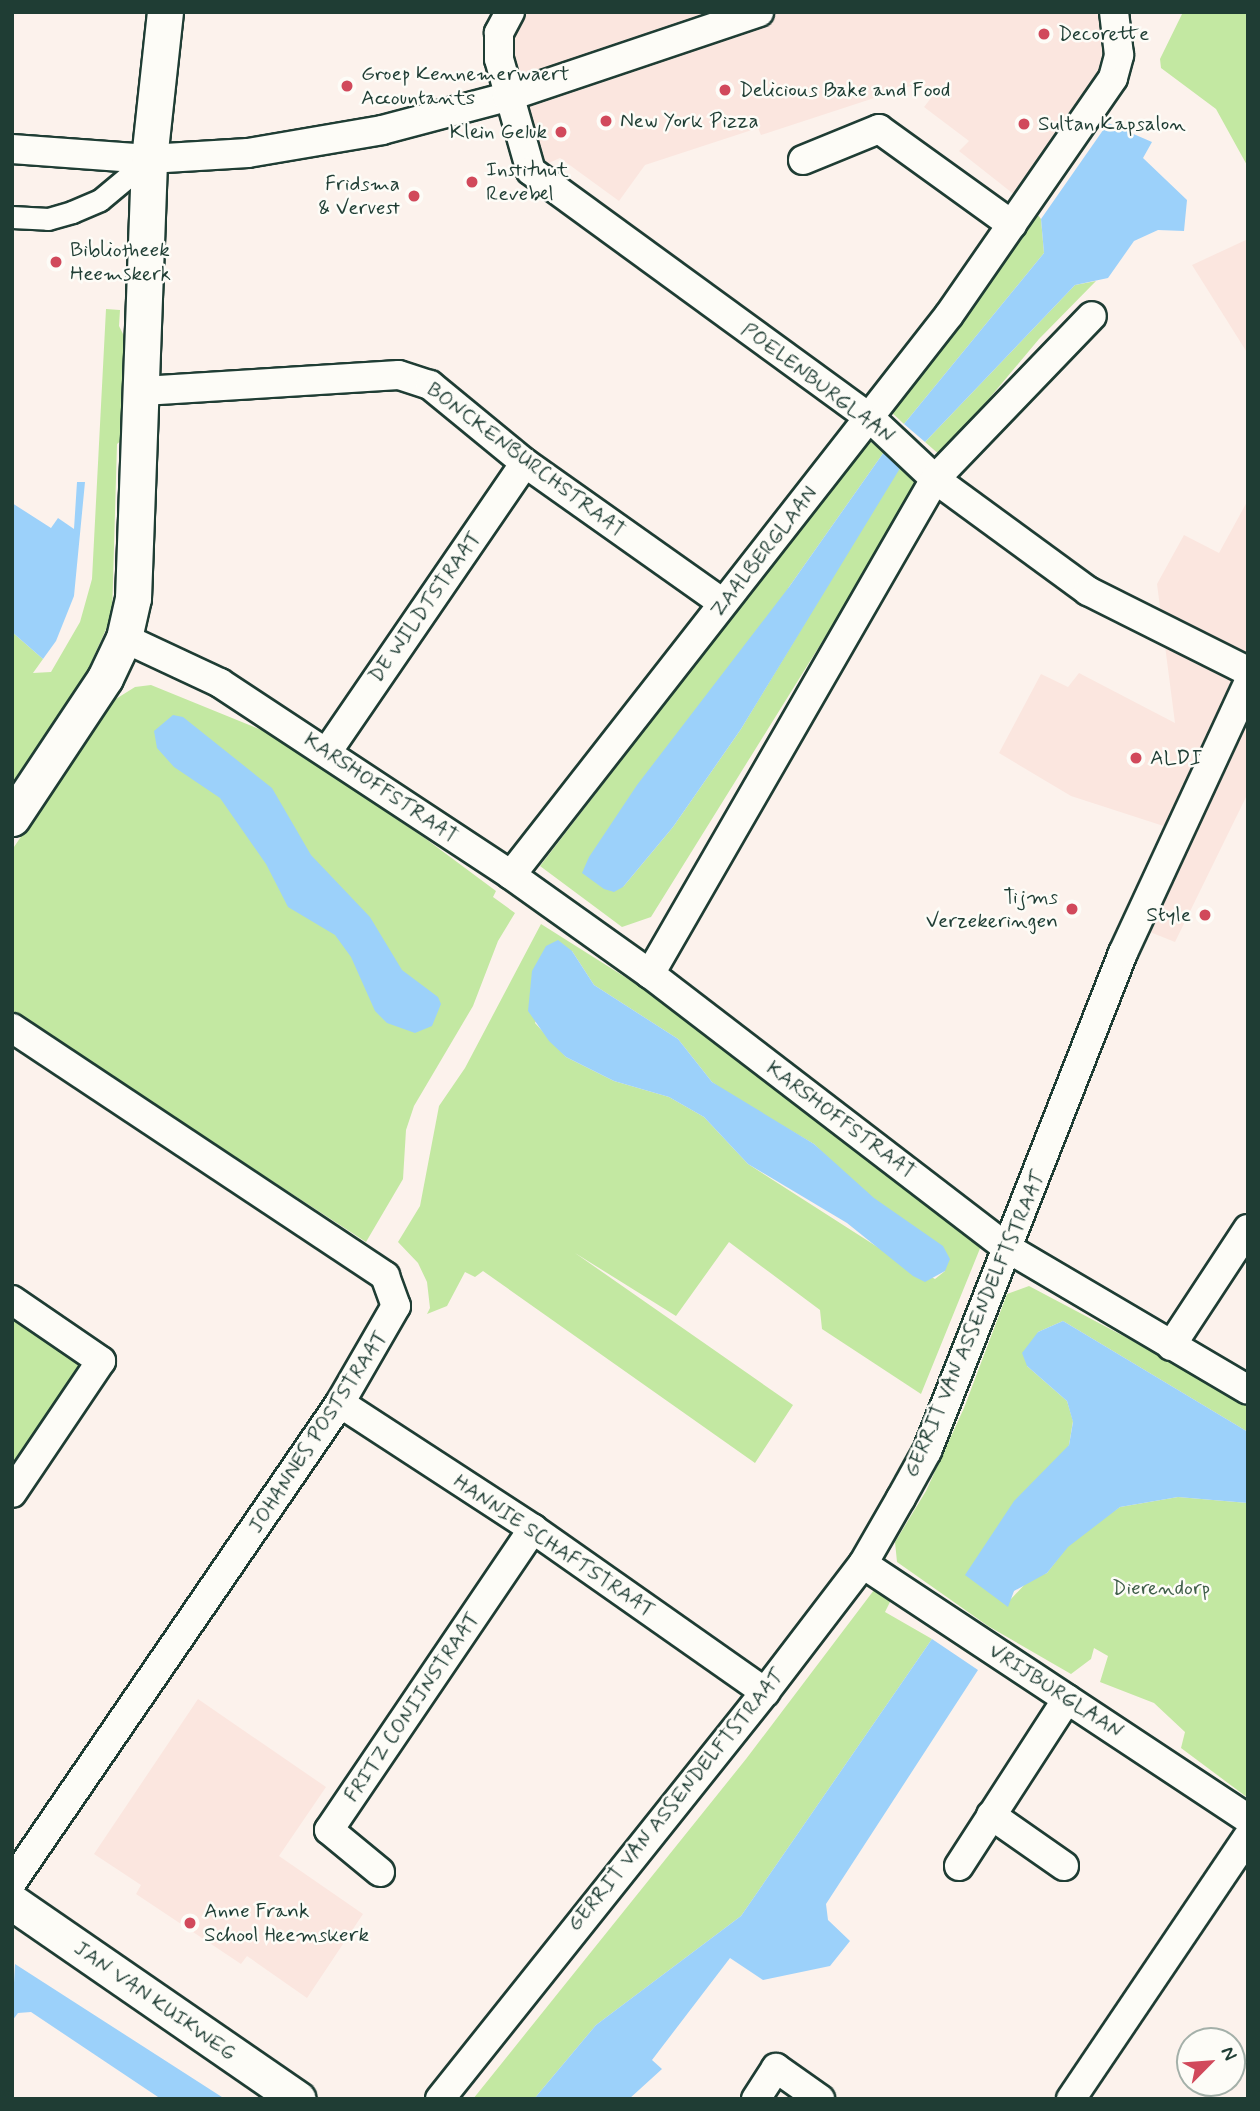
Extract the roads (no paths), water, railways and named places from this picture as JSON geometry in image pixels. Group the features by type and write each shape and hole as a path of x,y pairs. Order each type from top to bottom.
{"street":[{"path":"12,818 105,678 124,638 133,597 143,391 149,159 165,12"},
{"name":"POELENBURGLAAN","path":"510,12 499,33 507,97 531,171 870,418 935,479 1088,591 1248,671"},
{"path":"12,149 149,159 247,153 368,133 507,97 709,20 758,12"},
{"name":"ZAALBERGLAAN","path":"511,875 870,418 1012,225 1113,78 1119,55 1114,12"},
{"path":"803,160 879,129 1012,225"},
{"path":"12,217 48,219 72,212 100,200 149,159"},
{"path":"650,974 935,479 1092,316"},
{"name":"BONCKENBURCHSTRAAT","path":"143,391 399,375 430,385 525,463 723,603"},
{"name":"DE WILDTSTRAAT","path":"327,752 525,463"},
{"name":"KARSHOFFSTRAAT","path":"124,638 220,683 511,875 650,974 1009,1249 1248,1390"},
{"name":"GERRIT VAN ASSENDELFTSTRAAT","path":"440,2099 765,1692 863,1564 927,1451 969,1335 1009,1249 1123,953 1248,684"},
{"name":"JOHANNES POSTSTRAAT","path":"12,1028 385,1276 396,1306 391,1320 340,1403 12,1882"},
{"path":"1171,1346 1248,1229"},
{"path":"12,1300 101,1361 12,1493"},
{"name":"HANNIE SCHAFTSTRAAT","path":"340,1403 533,1529 765,1692"},
{"name":"FRITZ CONIJNSTRAAT","path":"380,1871 329,1830 533,1529"},
{"name":"VRIJBURGLAAN","path":"863,1564 1248,1819"},
{"path":"959,1866 1067,1699"},
{"path":"991,1815 1064,1866"},
{"path":"1071,2099 1248,1837"},
{"name":"JAN VAN KUIKWEG","path":"12,1902 298,2099"},
{"path":"756,2099 776,2068 820,2099"}],"water":[{"path":"1108,123 1152,142 1143,158 1187,200 1184,231 1158,230 1134,241 1108,278 1075,285 925,442 904,424 1044,253 1041,219"},
{"path":"884,452 902,465 741,729 673,827 623,887 614,892 604,889 582,873 589,857 637,785 789,587"},
{"path":"77,482 85,482 74,596 56,641 43,659 12,632 12,503 51,528 58,518 74,529"},
{"path":"173,715 183,717 272,788 311,855 370,917 402,970 438,997 441,1004 432,1026 415,1033 387,1023 375,1011 351,957 335,935 288,907 266,864 220,798 174,767 157,748 154,731"},
{"path":"558,940 572,951 594,985 678,1039 712,1082 814,1144 874,1198 943,1246 950,1259 945,1271 925,1282 913,1276 847,1223 748,1164 704,1117 669,1097 614,1081 566,1057 549,1041 528,1011 532,971 546,946"},
{"path":"1063,1321 1248,1432 1248,1503 1178,1497 1120,1507 1068,1547 1047,1573 1014,1591 1008,1607 965,1575 1014,1501 1069,1445 1073,1422 1067,1401 1027,1366 1022,1353 1038,1332"},
{"path":"932,1639 978,1670 826,1904 828,1920 850,1941 830,1966 763,1980 730,1958 652,2060 662,2069 629,2099 534,2099 596,2025 741,1916"},
{"path":"15,1964 225,2099 161,2099 31,2012 18,2013 12,2021"}],"place":[{"name":"Decorette","path":"1044,34"},
{"name":"Groep Kennemerwaert Accountants","path":"347,86"},
{"name":"Delicious Bake and Food","path":"725,90"},
{"name":"New York Pizza","path":"606,121"},
{"name":"Sultan Kapsalon","path":"1024,124"},
{"name":"Klein Geluk","path":"561,132"},
{"name":"Instituut Revebel","path":"472,182"},
{"name":"Fridsma & Vervest","path":"414,196"},
{"name":"Bibliotheek Heemskerk","path":"56,262"},
{"name":"ALDI","path":"1136,758"},
{"name":"Tijms Verzekeringen","path":"1072,909"},
{"name":"Style","path":"1205,915"},
{"name":"Anne Frank School Heemskerk","path":"190,1923"}],"park label":[{"name":"Dierendorp","path":"1161,1588"}]}
